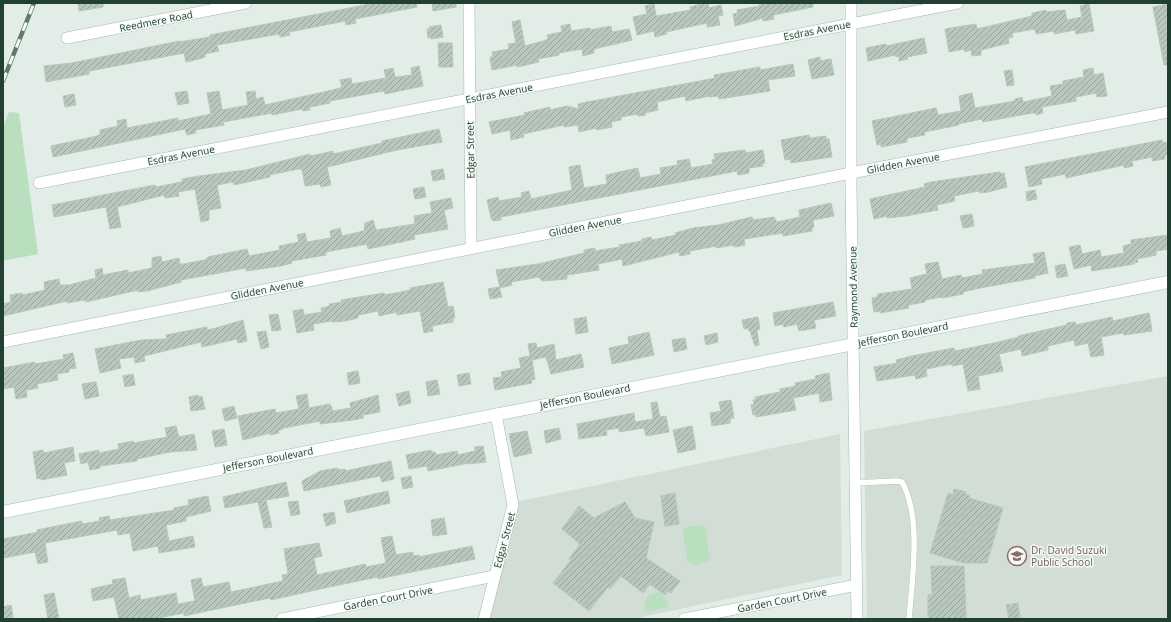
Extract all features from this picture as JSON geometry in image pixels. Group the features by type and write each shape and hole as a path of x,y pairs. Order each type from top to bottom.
{"street":[{"name":"Reedmere Road","path":"67,38 246,3"},
{"name":"Edgar Street","path":"469,3 471,248"},
{"name":"Raymond Avenue","path":"851,3 851,173 857,619"},
{"name":"Esdras Avenue","path":"40,183 958,3"},
{"name":"Glidden Avenue","path":"3,342 471,248 1168,112"},
{"name":"Jefferson Boulevard","path":"3,512 1168,282"},
{"name":"Edgar Street","path":"484,619 513,505 496,414"},
{"name":"Garden Court Drive","path":"282,619 494,576"},
{"name":"Garden Court Drive","path":"684,619 857,585"}],"lane":[{"path":"855,483 896,481 902,482 906,488 910,500 915,570 909,619"}],"shaded area":[{"name":"Dr. David Suzuki Public School","path":"1168,376 1168,619 867,619 864,431"},
{"path":"840,434 842,575 632,619 485,619 511,503"}],"green space":[{"path":"9,112 19,113 38,254 3,261 3,127"},
{"path":"701,525 705,527 710,560 695,565 687,560 683,529 686,527"},
{"path":"659,592 665,597 669,607 645,612 644,603 649,595"}],"building":[{"path":"78,3 103,3 103,7 79,11"},
{"path":"375,3 416,3 417,7 355,19 356,23 346,25 345,21 289,32 290,35 280,37 279,34 217,45 219,51 205,54 205,57 186,62 184,53 89,71 89,74 46,82 44,66 72,63 179,41 210,37 210,35"},
{"path":"432,3 456,3 456,7 433,11"},
{"path":"708,3 709,8 721,5 723,15 718,16 720,25 707,27 707,23 666,32 667,34 655,37 654,31 637,35 633,17 647,14 645,6 654,4 656,16 691,10 690,7"},
{"path":"759,3 813,3 813,7 773,15 774,19 763,21 763,18 735,26 733,14 738,13 737,10 760,6"},
{"path":"1089,4 1094,31 1076,34 1075,30 1054,34 1054,31 1036,34 1035,29 1012,33 1013,37 1008,38 1009,43 981,50 981,55 972,56 971,50 965,52 964,49 949,52 945,29 976,24 977,29 1032,16 1032,13 1046,10 1046,12 1065,10 1067,20 1082,17 1080,6"},
{"path":"1168,4 1168,65 1164,65 1153,7"},
{"path":"520,20 525,46 548,39 547,35 562,32 561,26 570,24 571,31 590,28 590,30 611,26 612,32 629,29 632,40 594,49 594,53 583,56 582,49 538,59 539,62 517,67 517,65 492,70 490,57 493,57 492,52 509,49 508,44 516,43 512,22"},
{"path":"441,25 443,37 428,38 427,29 430,29 429,27"},
{"path":"924,38 927,53 907,57 908,59 899,61 899,56 896,57 895,55 868,61 866,48 886,44 886,46"},
{"path":"438,43 452,43 453,67 439,67"},
{"path":"820,57 820,61 831,59 834,75 812,79 808,60"},
{"path":"793,64 795,76 768,80 770,91 719,99 718,96 710,96 686,101 685,96 657,102 658,110 645,113 646,115 638,116 638,114 621,117 621,120 611,122 612,127 597,130 596,128 579,132 578,125 564,127 564,125 523,134 524,137 511,140 510,130 492,134 489,122 525,115 524,113 550,107 550,110 567,106 579,109 578,104 715,78 714,75 760,67 760,70"},
{"path":"419,66 423,86 385,94 384,91 330,101 330,103 310,107 310,110 303,111 302,109 272,115 272,113 223,122 224,125 195,130 196,133 187,135 185,129 53,157 51,146 97,136 100,134 100,130 118,126 117,121 126,119 127,128 178,118 178,121 211,114 207,93 219,91 222,110 248,105 246,92 255,91 256,99 263,97 265,105 337,89 342,87 340,80 351,78 352,84 386,78 384,70 393,68 395,77 412,75 411,68"},
{"path":"1093,68 1094,75 1103,73 1107,96 1097,97 1096,93 1076,97 1076,101 1042,107 1043,113 1036,115 1036,113 1032,113 983,122 982,119 924,132 925,135 907,138 907,142 881,147 881,144 877,145 872,121 936,108 938,115 961,111 959,96 972,93 975,108 1015,101 1015,99 1022,97 1023,102 1052,96 1050,86 1063,84 1063,81 1084,77 1083,70"},
{"path":"1012,70 1014,85 1007,86 1004,71"},
{"path":"187,91 189,103 178,105 175,93"},
{"path":"74,94 76,105 65,107 63,96"},
{"path":"439,129 442,142 397,150 327,167 331,185 321,187 320,184 305,186 302,169 298,169 269,175 270,177 234,185 233,182 217,185 221,208 209,210 209,220 201,222 195,189 178,192 179,196 165,198 164,195 117,207 121,227 110,229 106,207 54,217 52,205 155,185 156,187 182,182 182,179 246,170 310,154 311,156 333,151 333,154 382,143 382,141"},
{"path":"809,135 810,138 826,136 826,139 829,139 832,157 791,163 790,159 785,160 781,140"},
{"path":"1162,140 1163,143 1168,142 1168,154 1165,155 1165,159 1152,161 1152,157 1132,161 1133,166 1124,168 1124,165 1066,178 1065,174 1041,179 1042,184 1029,187 1025,167"},
{"path":"745,150 746,153 763,150 765,163 762,164 763,166 749,168 749,173 738,175 737,171 501,217 501,220 493,221 491,218 487,200 498,197 499,201 522,197 521,193 529,191 531,199 572,190 569,167 580,165 584,188 607,184 606,175 638,168 640,178 661,174 660,168 678,165 677,161 689,159 691,168 713,164 712,160 715,159 714,154"},
{"path":"443,169 445,179 433,181 431,171"},
{"path":"1000,172 1000,174 1004,173 1007,187 988,192 980,193 979,191 954,196 955,201 937,205 938,210 906,216 887,218 887,216 874,219 870,199 925,187 924,184 931,182"},
{"path":"424,187 426,197 415,199 413,189"},
{"path":"1035,190 1037,199 1027,201 1026,192"},
{"path":"451,198 453,208 444,210 448,229 414,235 415,239 368,249 367,244 326,252 326,255 291,261 292,263 281,266 246,271 246,268 181,280 181,282 147,291 138,292 138,290 86,302 85,300 67,303 67,301 3,316 3,304 11,302 10,295 22,293 23,295 45,290 44,282 59,279 60,285 69,285 96,278 95,270 102,268 103,275 128,270 128,273 152,268 152,258 161,256 162,262 179,258 180,264 183,264 247,249 249,256 280,250 279,246 299,242 297,235 305,233 307,242 331,238 330,231 340,228 342,236 364,231 365,223 373,220 376,230 415,224 414,216 432,213 430,202"},
{"path":"831,203 834,216 813,220 814,227 812,228 812,231 783,236 783,233 744,239 745,245 734,247 733,245 716,248 716,246 690,251 690,254 680,256 679,252 623,266 622,259 598,264 599,270 567,275 567,279 542,281 539,277 511,282 512,285 500,288 496,270 538,264 584,253 584,250 595,248 595,251 620,247 619,245 642,241 642,239 651,237 652,240 676,235 675,233 693,228 718,225 752,217 753,220 774,217 777,222 800,217 799,210"},
{"path":"972,214 974,226 963,228 960,216"},
{"path":"1168,235 1168,249 1156,251 1156,255 1137,259 1138,262 1134,264 1092,271 1091,265 1074,269 1069,247 1080,245 1082,254 1100,250 1101,257 1124,253 1123,246 1131,244 1131,240"},
{"path":"1044,252 1048,273 1035,276 1035,278 980,288 963,292 963,294 925,300 925,302 908,305 909,308 880,313 880,311 874,312 872,298 877,297 878,294 912,289 910,278 927,274 925,264 938,262 942,279 961,275 962,278 983,274 982,270 1035,263 1033,254"},
{"path":"1065,264 1068,276 1057,278 1055,266"},
{"path":"443,282 448,307 453,306 455,318 453,318 453,322 432,326 433,331 424,333 420,311 397,315 397,312 379,316 378,311 358,315 358,318 345,321 332,321 313,324 314,330 297,333 293,311 303,309 304,315 322,312 321,308 330,306 329,304 342,302 341,300 384,293 385,295 411,290 410,288"},
{"path":"499,287 502,297 490,299 488,289"},
{"path":"833,302 836,316 814,320 816,328 799,331 797,324 784,327 783,324 775,326 773,313"},
{"path":"1149,313 1152,331 1124,335 1123,333 1101,337 1104,355 1091,357 1088,343 1075,346 1074,340 1048,346 1048,350 1022,356 1021,349 999,354 1003,371 978,376 980,389 968,391 963,364 952,366 952,364 926,369 927,376 916,379 915,375 877,381 874,367 897,363 896,360 912,356 954,348 955,351 994,343 1067,325 1067,323 1075,322 1076,325 1112,317 1113,321"},
{"path":"278,314 281,330 272,331 269,315"},
{"path":"586,317 588,332 576,334 574,319"},
{"path":"758,317 760,329 757,330 759,345 755,346 750,331 748,328 744,329 742,320"},
{"path":"243,320 247,341 238,343 237,339 202,347 201,342 144,356 145,361 135,363 134,357 119,359 121,368 100,373 95,349 141,340 167,339 166,335 207,327 207,330"},
{"path":"266,331 269,347 261,349 257,332"},
{"path":"649,332 654,355 612,364 609,348 629,344 628,337"},
{"path":"717,333 718,342 706,345 704,336"},
{"path":"685,338 687,349 674,352 672,340"},
{"path":"536,343 537,348 554,344 556,360 581,354 584,367 551,374 546,357 532,360 535,379 531,380 532,383 495,390 493,378 502,377 501,372 521,368 519,358 530,356 528,344"},
{"path":"73,353 76,368 69,369 69,372 57,374 58,380 37,384 38,388 26,390 27,397 16,399 14,387 3,389 3,368 35,362 35,364 64,359 63,355"},
{"path":"358,371 360,383 349,385 347,373"},
{"path":"469,373 471,384 459,386 457,375"},
{"path":"829,373 832,400 820,402 819,393 793,398 796,410 756,417 756,414 753,415 751,405 754,405 753,400 756,399 755,397 780,392 780,389 796,386 795,383 816,379 815,376"},
{"path":"133,374 135,385 125,387 123,376"},
{"path":"437,380 440,394 428,396 426,382"},
{"path":"96,382 99,396 85,399 82,384"},
{"path":"409,391 411,403 399,406 396,394"},
{"path":"307,394 309,408 330,404 333,411 351,408 350,403 378,395 380,412 363,415 363,418 353,420 320,424 320,421 284,428 278,431 279,433 270,435 270,433 243,440 238,416 275,409 276,413 299,409 296,396"},
{"path":"198,395 198,397 202,396 205,409 191,411 189,397"},
{"path":"731,400 734,418 730,419 730,423 712,426 710,413 721,411 719,402"},
{"path":"657,402 660,417 666,416 669,432 646,436 644,428 619,432 619,428 606,430 607,435 579,439 577,424 634,413 635,422 653,419 651,403"},
{"path":"234,406 237,418 225,421 222,409"},
{"path":"176,426 179,437 194,434 197,450 170,452 137,459 137,461 100,466 100,468 90,470 88,462 81,464 79,454 99,450 99,453 119,449 118,444 133,441 134,443 167,437 165,428"},
{"path":"692,426 696,449 678,453 673,430"},
{"path":"559,428 561,439 546,443 544,431"},
{"path":"224,429 227,445 215,447 212,431"},
{"path":"527,431 532,453 514,457 509,434"},
{"path":"483,446 486,462 469,463 428,471 427,466 409,469 406,455 431,450 431,452 435,452 436,455 457,451 458,455 475,451 475,447"},
{"path":"73,447 75,461 64,463 67,475 41,480 41,478 37,479 33,452 43,450 44,453"},
{"path":"391,461 394,479 382,482 380,476 304,491 302,481 320,471 338,468 338,470 345,469 346,471"},
{"path":"411,476 413,487 403,489 401,478"},
{"path":"286,482 289,496 266,500 272,527 264,528 258,502 225,508 223,497"},
{"path":"954,489 966,492 965,494 970,496 969,498 1003,508 987,563 964,563 930,553 948,493 953,495"},
{"path":"388,491 390,503 347,513 344,501"},
{"path":"675,493 679,524 665,526 661,496"},
{"path":"208,496 211,511 186,517 186,521 166,525 169,541 193,536 195,547 159,553 158,546 133,551 130,533 118,535 117,530 45,543 48,562 38,564 35,552 3,558 3,539 38,532 37,530 82,521 82,524 100,521 99,518 109,516 110,520 174,510 174,508 189,505 188,500"},
{"path":"298,501 300,514 291,516 288,502"},
{"path":"625,502 635,518 654,522 646,558 680,581 671,593 668,591 665,595 650,584 643,593 621,576 610,589 608,587 589,611 553,583 571,560 569,559 580,544 562,529 579,506 594,518"},
{"path":"334,512 336,523 326,526 323,514"},
{"path":"444,518 447,534 433,536 431,520"},
{"path":"392,536 396,555 413,552 413,556 419,555 419,557 472,546 475,559 184,616 184,613 153,619 119,619 114,597 93,601 91,589 113,584 112,580 125,578 129,598 140,595 141,600 176,593 178,604 195,601 191,580 201,578 203,587 229,582 231,592 283,581 282,575 288,574 284,549 319,543 322,556 314,558 317,575 365,564 366,567 386,563 381,538"},
{"path":"931,566 964,566 966,619 928,619 928,595 932,595"},
{"path":"54,593 59,619 48,619 44,595"},
{"path":"1018,603 1020,618 1009,619 1006,605"},
{"path":"11,605 13,617 3,619 3,607"}],"railway":[{"path":"3,81 34,3"}],"place":[{"name":"Dr. David Suzuki Public School","path":"1017,556"}]}
